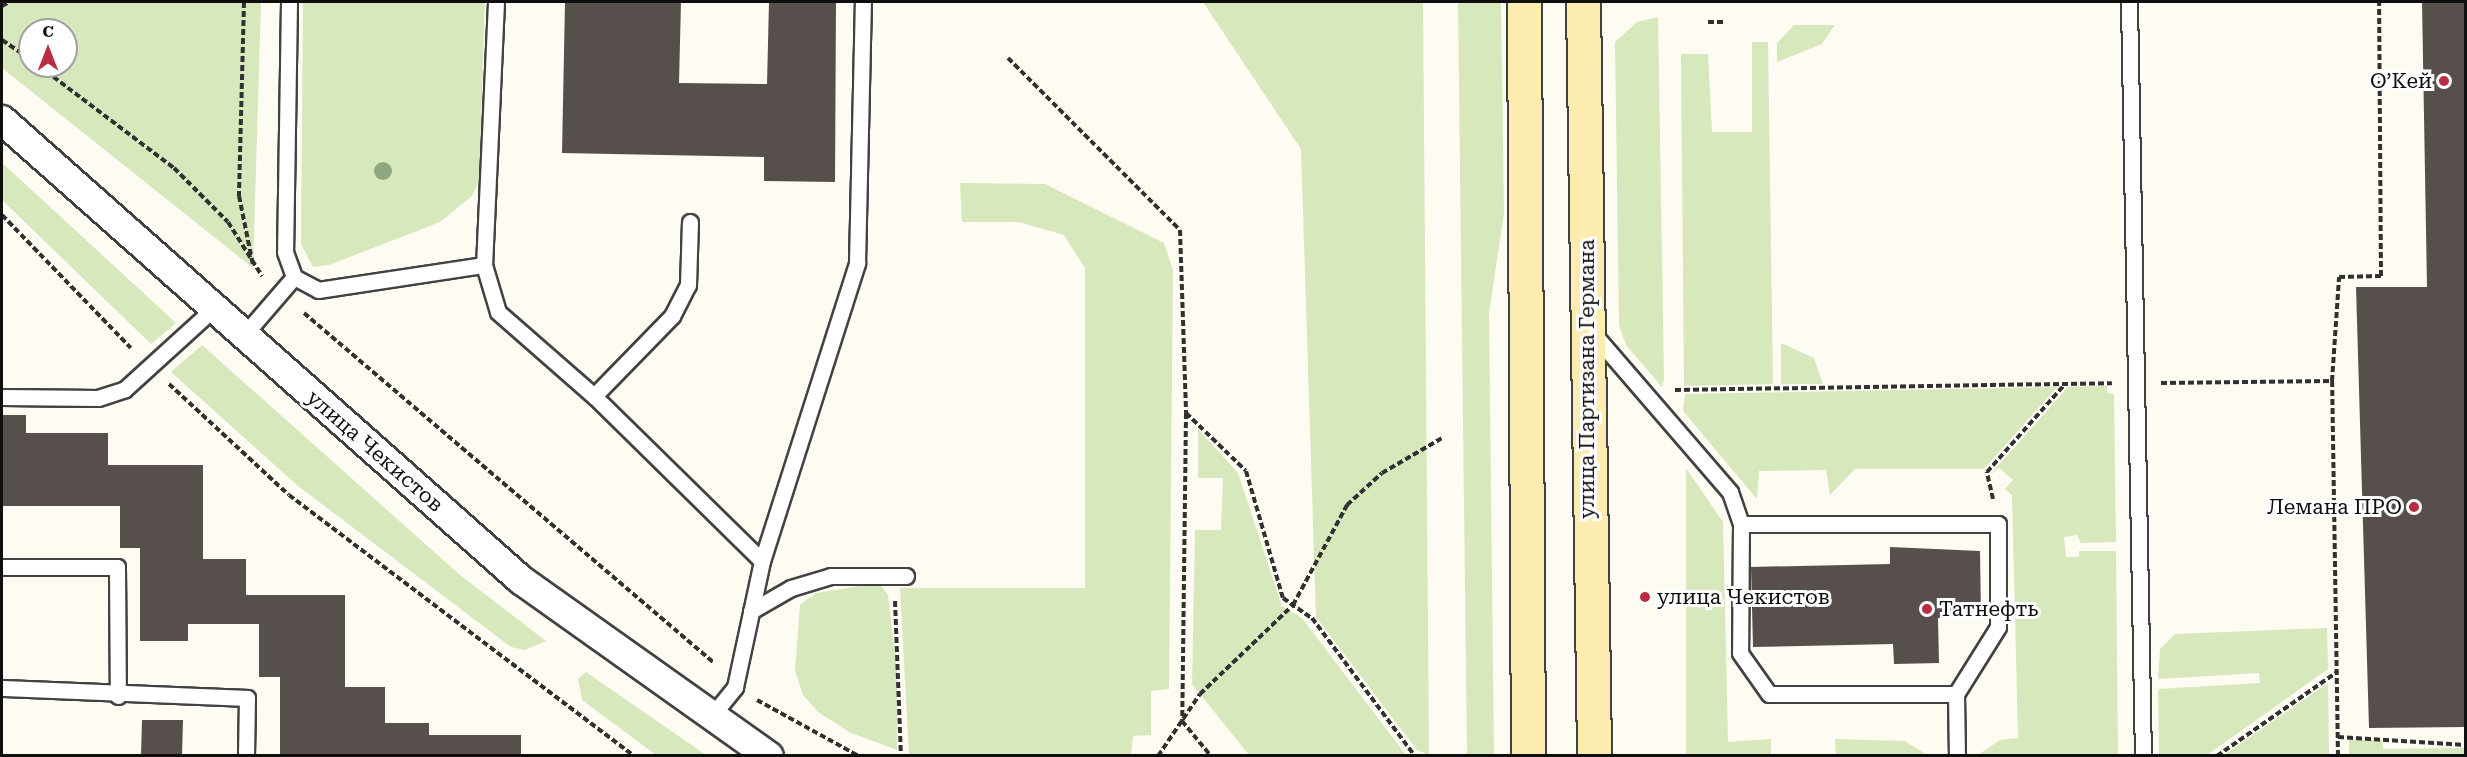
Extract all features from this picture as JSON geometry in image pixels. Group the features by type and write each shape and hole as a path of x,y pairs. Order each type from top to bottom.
{"main road":[{"path":"1524,2 1528,756"},
{"name":"улица Партизана Германа","path":"1583,2 1594,756"}],"street":[{"name":"улица Чекистов","path":"2,120 521,580 710,718 769,756"}],"lane":[{"path":"289,2 285,252 294,277 318,290 484,266"},
{"path":"496,2 484,266 498,312 594,396 762,561"},
{"path":"710,718 735,687 762,561 857,262 863,2"},
{"path":"2129,2 2143,756"},
{"path":"594,396 672,316 688,285 690,222"},
{"path":"244,335 294,277"},
{"path":"2,397 98,398 125,389 151,368 214,308"},
{"path":"1587,326 1730,492 1741,524 1740,653 1769,693 1956,694"},
{"path":"1741,524 1998,524 1998,627 1956,694 1957,756"},
{"path":"2,567 117,567 118,696"},
{"path":"751,611 791,588 831,576 899,576"},
{"path":"2,688 118,696 247,698 246,756"}],"path":[{"path":"2,6 9,2"},
{"path":"244,2 239,196 254,268"},
{"path":"2338,756 2332,381 2339,277 2381,276 2379,2"},
{"path":"1708,22 1726,22"},
{"path":"2,40 18,51"},
{"path":"1008,58 1180,230 1186,413 1182,721 1211,756"},
{"path":"55,78 174,168 228,222 254,268 271,284"},
{"path":"2,215 151,368 289,495 634,756"},
{"path":"340,346 706,653"},
{"path":"1674,390 2332,381"},
{"path":"1998,524 1987,472 2065,383"},
{"path":"1186,413 1246,471 1283,598 1312,618 1415,756"},
{"path":"1158,756 1200,693 1293,605 1347,505 1382,473 1442,438"},
{"path":"899,576 901,756"},
{"path":"2217,756 2337,672"},
{"path":"735,687 859,756"},
{"path":"2338,737 2466,745"}],"green space":[{"path":"2,2 261,2 253,268 2,68"},
{"path":"303,2 485,2 479,181 472,196 440,222 329,265 313,267 301,244"},
{"path":"1203,2 1423,2 1429,755 1417,750 1316,617 1301,149"},
{"path":"1458,2 1501,2 1504,213 1489,313 1494,756 1467,755"},
{"path":"1658,17 1664,379 1662,387 1626,345 1619,325 1615,42 1637,22"},
{"path":"1794,25 1835,25 1822,44 1777,62 1777,43"},
{"path":"1752,42 1768,42 1773,384 1684,386 1681,54 1708,54 1712,132 1752,132"},
{"path":"2,163 176,323 151,344 2,200"},
{"path":"960,183 1045,184 1164,243 1173,270 1169,689 1151,691 1151,735 1133,736 1131,755 909,755 900,588 1085,588 1085,268 1064,235 1019,222 962,222"},
{"path":"1781,343 1814,358 1823,384 1781,384"},
{"path":"202,345 460,575 546,641 525,650 511,647 298,486 171,372"},
{"path":"2107,386 2107,393 2114,394 2116,542 2081,543 2077,535 2064,537 2066,557 2079,557 2079,551 2116,551 2118,755 1978,755 2000,740 2018,738 2012,495 2005,489 2013,480 1999,468 1990,475 2068,387"},
{"path":"2057,387 1984,469 1855,469 1830,495 1826,470 1759,471 1757,499 1683,411 1685,394"},
{"path":"1198,429 1238,473 1282,606 1302,618 1406,755 1249,755 1192,684 1195,530 1221,530 1223,478 1198,478"},
{"path":"1686,468 1723,522 1728,742 1771,739 1771,755 1686,755"},
{"path":"879,583 888,595 897,672 897,750 851,733 818,712 803,695 795,671 800,605 816,593"},
{"path":"2327,628 2328,669 2207,755 2159,755 2158,689 2260,683 2259,673 2158,679 2160,649 2175,634"},
{"path":"586,672 706,755 656,755 582,700 578,679"},
{"path":"2328,683 2329,755 2224,755"},
{"path":"1835,739 1905,741 1927,755 1836,755"},
{"path":"2349,740 2382,740 2383,749 2465,748 2465,755 2349,755"}],"building":[{"path":"565,2 681,2 679,83 767,84 769,2 836,2 835,182 764,181 764,157 562,153"},
{"name":"Лемана ПРО","path":"2422,2 2466,2 2466,727 2369,728 2356,287 2427,287"},
{"path":"2,415 26,415 26,433 108,433 108,465 203,465 203,559 246,559 246,595 345,595 345,687 385,687 385,723 429,723 429,735 521,735 521,756 280,756 280,677 259,677 259,624 188,624 188,641 140,641 140,548 120,548 120,506 2,506"},
{"path":"1890,547 1980,551 1981,618 1938,618 1939,663 1894,664 1893,644 1753,647 1751,567 1890,564"},
{"path":"142,720 183,720 182,756 141,756"}],"place":[{"name":"О’Кей","path":"2444,81"},
{"name":"Лемана ПРО","path":"2414,507"},
{"name":"улица Чекистов","path":"1645,597"},
{"name":"Татнефть","path":"1927,609"}]}
